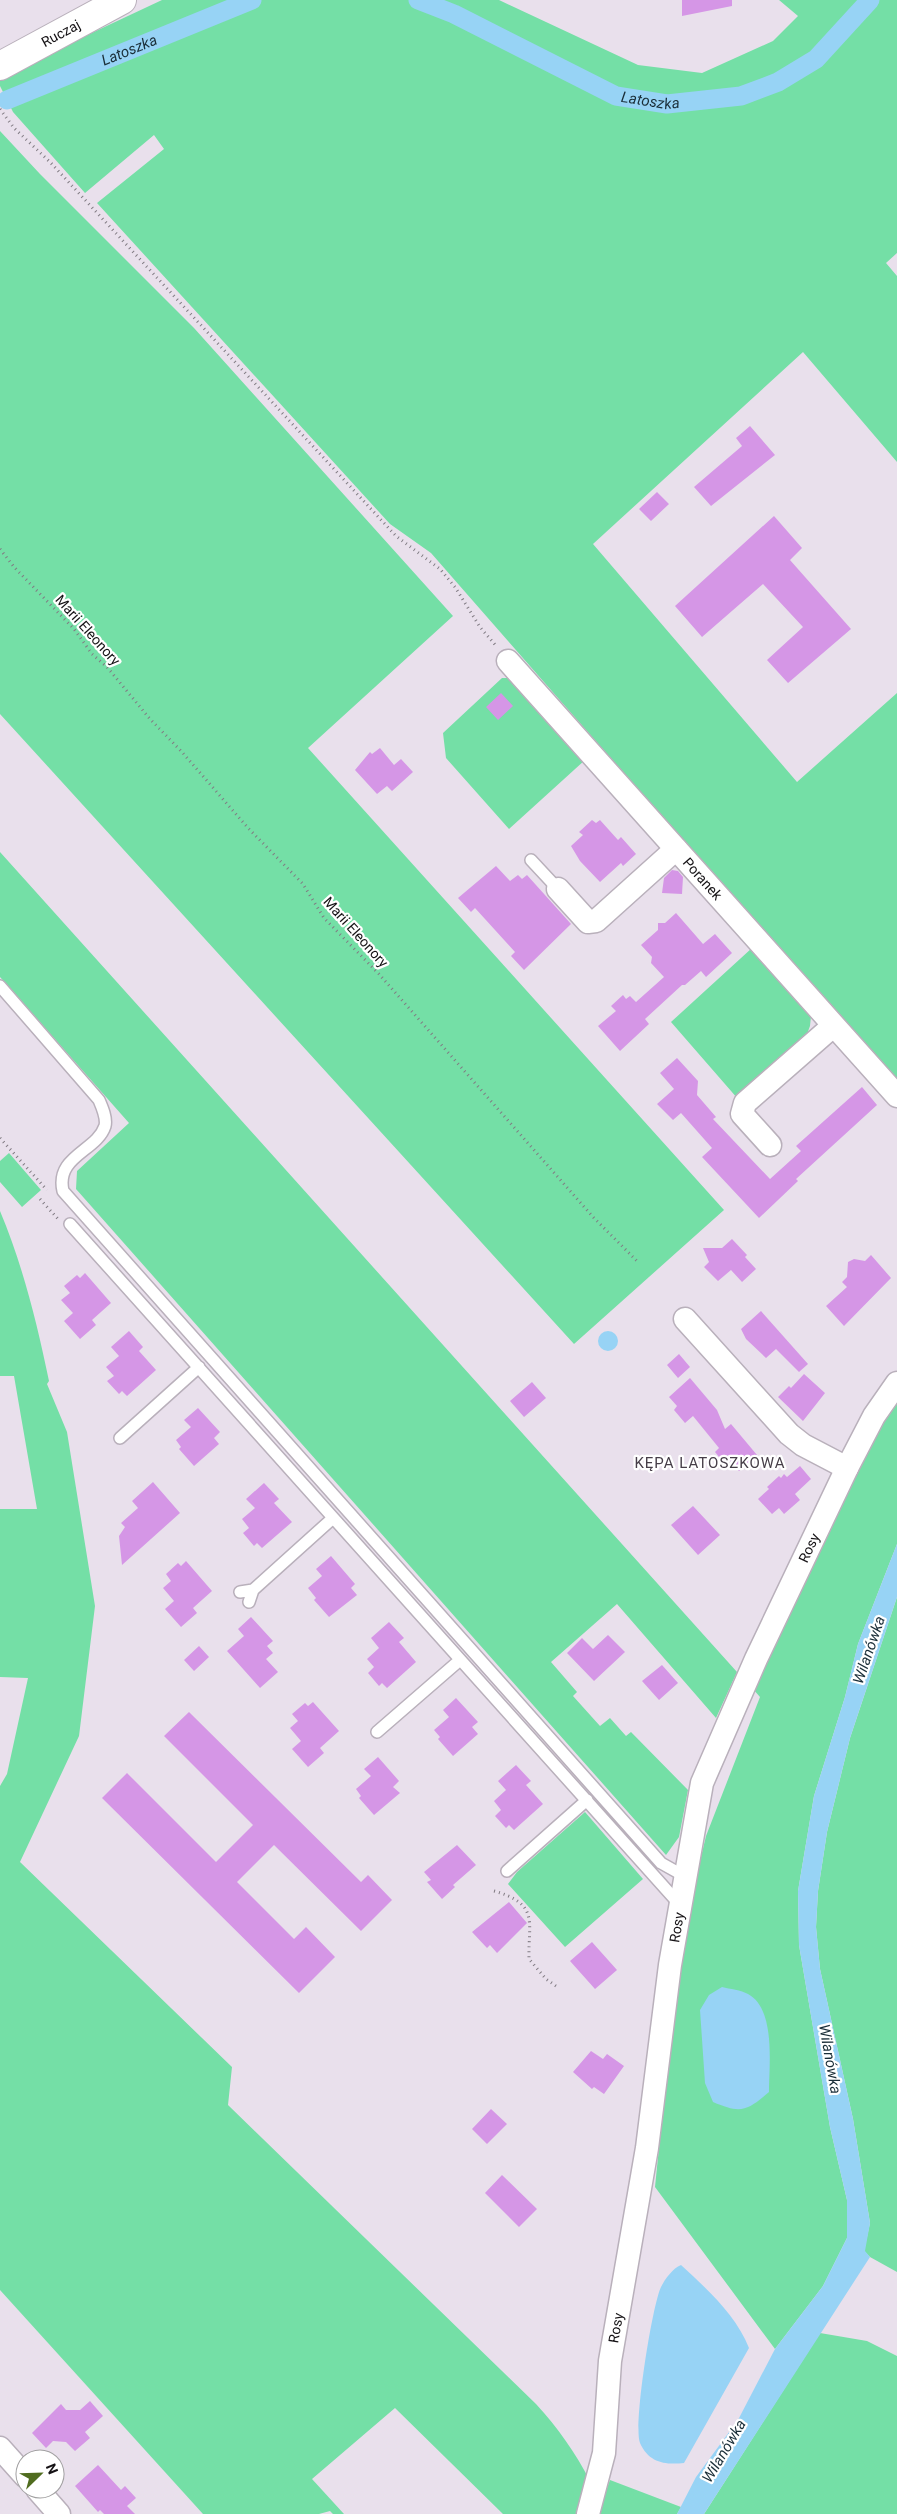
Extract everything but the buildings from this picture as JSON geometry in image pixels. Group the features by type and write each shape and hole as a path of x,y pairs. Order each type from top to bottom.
{"street":[{"name":"Ruczaj","path":"0,66 122,0"},
{"name":"Poranek","path":"508,661 897,1096"},
{"path":"558,889 588,922 596,921 676,849"},
{"path":"770,1146 742,1114 744,1103 833,1026"},
{"path":"685,1319 789,1434 802,1445 847,1468"},
{"name":"Rosy","path":"588,2514 604,2453 610,2362 647,2148 670,1965 702,1783 756,1659 847,1468 874,1416 897,1383"},
{"path":"0,2448 15,2465"},
{"path":"46,2499 59,2514"}],"lane":[{"path":"531,860 558,889"},
{"path":"0,986 99,1100 104,1111 105,1124 100,1134 78,1153 64,1170 61,1181 63,1191 661,1863 686,1877"},
{"path":"70,1224 681,1906"},
{"path":"120,1438 199,1367"},
{"path":"249,1602 253,1590 333,1518"},
{"path":"240,1592 253,1590"},
{"path":"377,1732 460,1660"},
{"path":"507,1871 587,1800"}],"path":[{"path":"0,109 14,128 50,162 390,530 440,568 455,587 480,627 508,661"},
{"name":"Marii Eleonory","path":"0,549 14,567 74,629 92,654 108,667 150,719 182,752 248,828 303,884 324,918 379,974 594,1217 638,1262"},
{"path":"0,1138 53,1196"},
{"path":"40,1199 64,1226 70,1224"},
{"path":"494,1891 514,1898 530,1915 529,1959 546,1979 556,1986"}],"green space":[{"path":"162,0 499,0 638,65 702,73 773,41 798,16 779,0 897,0 897,253 886,263 897,276 897,462 803,352 593,544 797,782 897,693 897,1085 431,553 390,524 97,203 164,149 154,135 85,193 13,112 0,86 0,76"},
{"path":"0,131 40,174 194,328 453,616 308,748 724,1210 574,1344 0,714"},
{"path":"502,678 512,678 585,760 509,829 446,758 443,733"},
{"path":"0,852 737,1672 716,1718 617,1604 551,1662 577,1692 573,1696 600,1726 610,1718 626,1736 631,1732 688,1790 679,1837 666,1855 76,1189 77,1171 129,1123 0,977"},
{"path":"752,948 811,1016 810,1026 803,1045 738,1099 671,1022"},
{"path":"9,1153 41,1190 22,1207 0,1182 0,1161"},
{"path":"0,1211 29,1295 49,1381 47,1384 67,1432 95,1606 79,1736 20,1862 232,2067 228,2105 544,2413 572,2450 590,2481 580,2514 503,2514 395,2408 312,2479 344,2514 333,2514 330,2511 319,2514 203,2514 0,2290 0,1786 7,1774 28,1678 0,1677 0,1509 37,1509 14,1376 0,1376"},
{"path":"897,1397 897,1544 858,1644 845,1697 814,1796 798,1891 799,1945 830,2127 847,2200 847,2238 823,2286 775,2349 655,2187 675,1989 690,1903 706,1836 760,1697 753,1689 875,1430"},
{"path":"897,1597 897,2272 870,2257 864,2251 870,2223 853,2119 820,1969 816,1927 818,1891 827,1832 850,1738"},
{"path":"585,1812 643,1879 565,1947 508,1884 517,1872"},
{"path":"820,2333 867,2341 897,2356 897,2514 704,2514"},
{"path":"610,2480 681,2507 677,2514 597,2514"}],"water":[{"path":"608,1331 615,1334 618,1341 615,1348 608,1351 601,1348 598,1341 601,1334"},
{"name":"Wilanówka","path":"897,1544 897,1597 850,1738 827,1832 818,1891 816,1927 820,1969 853,2119 870,2223 865,2251 870,2257 704,2514 677,2514 696,2477 738,2420 775,2349 823,2286 847,2238 847,2200 830,2127 799,1945 798,1891 814,1796 845,1697 858,1644"},
{"path":"722,1987 748,1994 757,2001 767,2024 770,2053 769,2092 749,2107 743,2109 730,2108 713,2102 705,2083 700,2010 709,1995"},
{"path":"681,2265 711,2293 729,2314 737,2324 749,2348 684,2463 670,2464 653,2459 644,2450 640,2443 639,2414 644,2366 657,2298 667,2277"}],"waterway":[{"name":"Latoszka","path":"7,100 252,0"},
{"name":"Latoszka","path":"418,0 454,14 616,96 667,104 741,96 778,82 816,59 870,0"}],"district":[{"name":"KĘPA LATOSZKOWA","path":"710,1463"}]}
